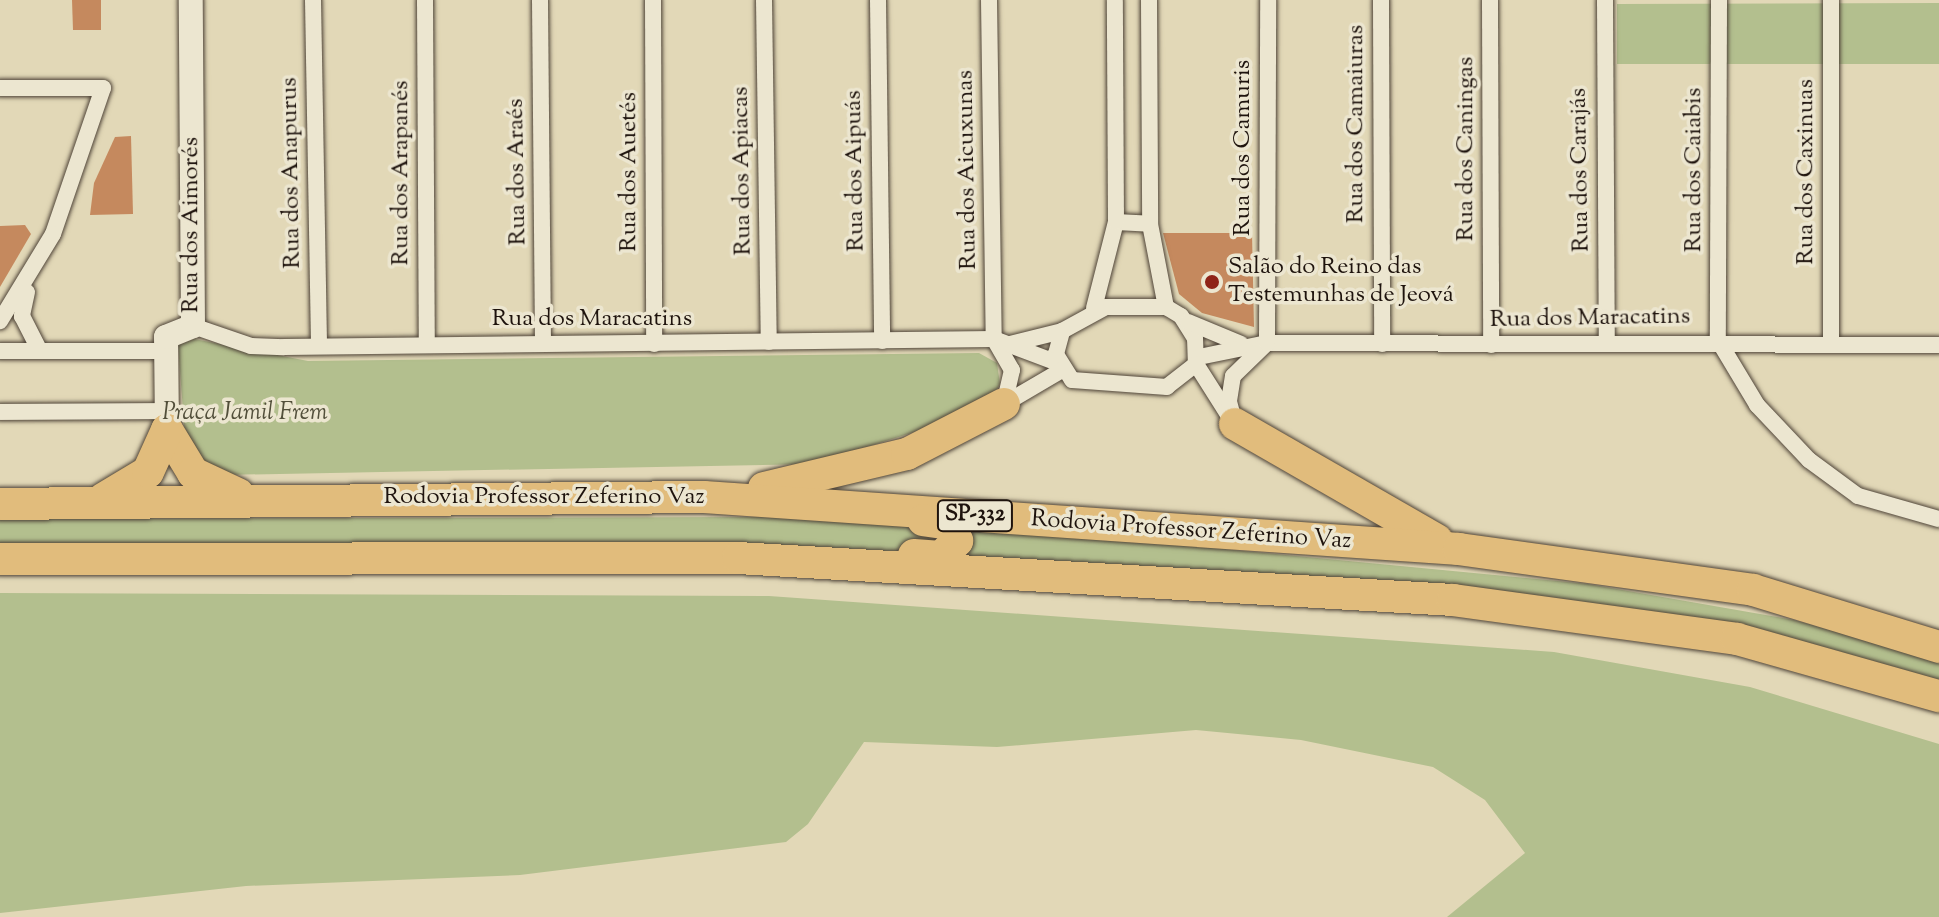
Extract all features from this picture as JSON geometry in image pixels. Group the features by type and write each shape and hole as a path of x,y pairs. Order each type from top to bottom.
{"highway":[{"path":"704,497 821,480 907,454 1004,404"},
{"path":"166,420 193,473 251,498"},
{"path":"95,502 128,490 148,472 166,420"},
{"path":"1235,424 1403,526 1459,549"},
{"name":"Rodovia Professor Zeferino Vaz","path":"0,504 251,498 704,497 1459,549 1753,590 1939,647"},
{"path":"405,498 469,509 687,507 877,516 945,521 957,534 941,557 767,550 478,551 452,559"},
{"name":"SP-332","path":"0,559 738,558 1453,600 1737,639 1939,696"}],"street":[{"name":"Rua dos Aimorés","path":"165,351 166,337 193,326 191,0"},
{"name":"Rua dos Anapurus","path":"313,0 319,345"},
{"name":"Rua dos Arapanés","path":"425,0 427,345"},
{"name":"Rua dos Araés","path":"540,0 543,343"},
{"name":"Rua dos Auetés","path":"653,0 654,344"},
{"name":"Rua dos Apiacas","path":"764,0 769,342"},
{"name":"Rua dos Aipuás","path":"878,0 882,341"},
{"name":"Rua dos Aicuxunas","path":"989,0 1002,342"},
{"path":"1094,308 1116,222 1115,0"},
{"path":"1149,0 1150,224 1166,307"},
{"name":"Rua dos Camuris","path":"1267,343 1268,0"},
{"name":"Rua dos Camaiuras","path":"1381,0 1382,344"},
{"name":"Rua dos Caningas","path":"1490,0 1491,345"},
{"name":"Rua dos Carajás","path":"1605,0 1607,339"},
{"name":"Rua dos Caiabis","path":"1718,340 1719,0"},
{"name":"Rua dos Caxinuas","path":"1831,0 1831,344"},
{"path":"0,88 103,88 82,161 29,283 22,316 40,351"},
{"path":"1116,222 1150,224"},
{"path":"0,321 29,283"},
{"path":"1061,367 1062,331 1094,308 1166,307 1188,322 1197,360 1235,424"},
{"name":"Rua dos Maracatins","path":"1188,322 1241,344"},
{"name":"Rua dos Maracatins","path":"193,326 251,346 1002,342 1062,331"},
{"name":"Rua dos Maracatins","path":"1197,360 1241,344 1267,343 1491,345 1607,339 1939,345"},
{"path":"1718,340 1757,405 1809,460 1858,496 1939,519"},
{"name":"Rua dos Maracatins","path":"1002,342 1061,367"},
{"path":"1002,342 1012,370 1004,404"},
{"path":"1235,424 1229,401 1233,376 1267,343"},
{"path":"0,351 165,351 166,420 0,412"},
{"path":"1061,367 1081,384 1167,387 1197,360"},
{"path":"1004,404 1061,367"}],"green space":[{"path":"1939,3 1939,64 1617,64 1617,4"},
{"name":"Praça Jamil Frem","path":"194,339 308,361 979,353 997,363 1000,384 985,410 812,464 221,475 196,463 185,436 178,345"},
{"path":"763,517 1150,542 1588,584 1794,620 1888,646 1939,663 1939,685 1711,622 1578,601 1386,585 0,547 0,519"},
{"path":"0,593 769,596 1554,652 1750,687 1939,744 1939,917 1447,917 1525,853 1485,800 1433,767 1301,740 1196,730 997,747 864,742 808,824 786,842 520,875 246,886 0,913"}],"building":[{"path":"72,0 101,0 101,30 73,30"},
{"path":"131,136 133,214 90,215 94,183 115,137"},
{"path":"25,225 31,234 0,287 0,226"},
{"name":"Salão do Reino das Testemunhas de Jeová","path":"1163,233 1252,233 1254,327 1202,313 1179,294"}],"place":[{"name":"Salão do Reino das Testemunhas de Jeová","path":"1212,282"}]}
